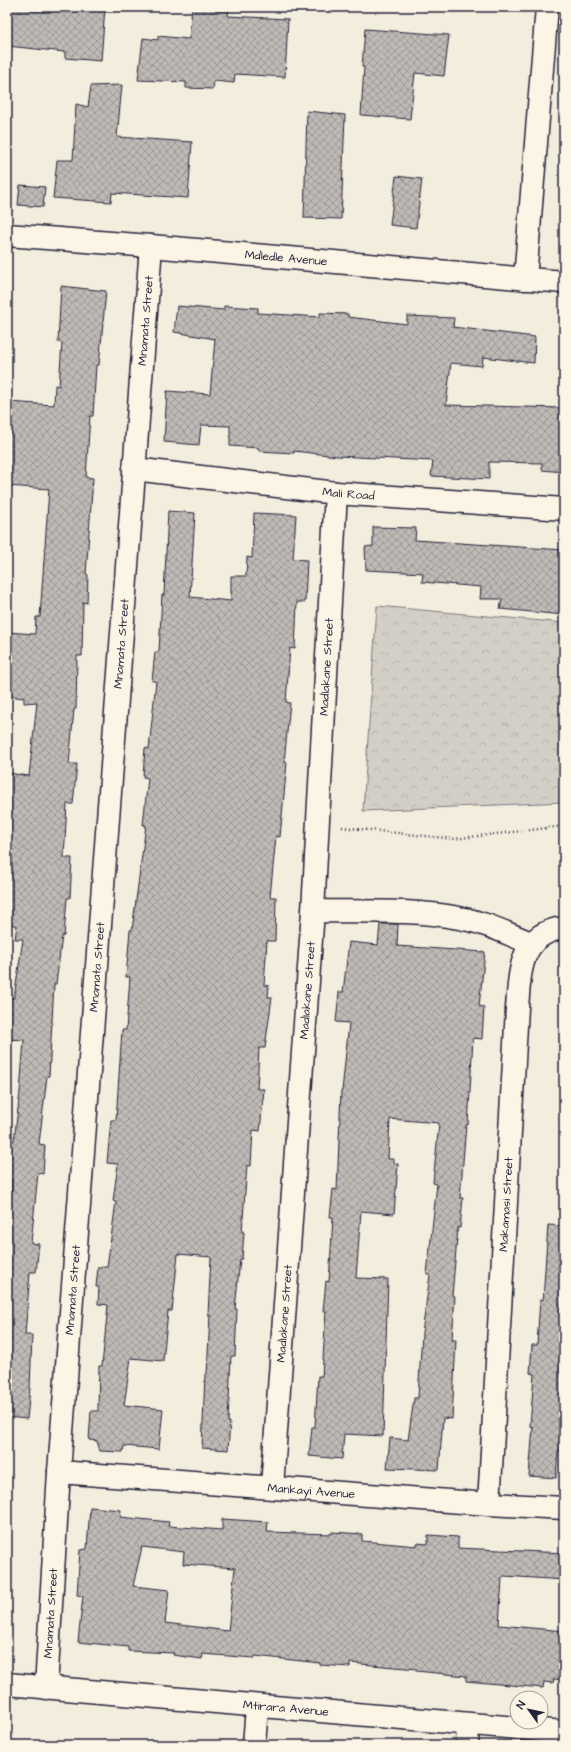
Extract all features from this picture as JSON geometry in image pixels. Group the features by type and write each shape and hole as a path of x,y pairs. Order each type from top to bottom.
{"street":[{"path":"525,279 547,7"},
{"name":"Mdledle Avenue","path":"7,235 564,282"},
{"name":"Mnamata Street","path":"46,1688 59,1472 151,246"},
{"name":"Mali Road","path":"134,469 336,493 564,509"},
{"name":"Madlakane Street","path":"272,1487 313,911 336,493"},
{"path":"313,911 427,914 460,918 531,943 542,935 564,928"},
{"name":"Makamasi Street","path":"489,1504 516,1008 523,961 531,943"},
{"name":"Mankayi Avenue","path":"59,1472 489,1504 564,1508"},
{"name":"Mtirara Avenue","path":"7,1684 257,1707 468,1735 564,1732"},
{"path":"254,1745 257,1707"}],"path":[{"path":"318,824 453,839 564,826"}],"green space":[{"path":"377,606 564,623 564,802 363,811"}],"building":[{"path":"7,7 105,7 101,61 65,58 65,52 7,46"},
{"path":"192,7 229,7 228,16 288,19 285,77 235,74 234,83 214,81 213,89 186,88 186,82 138,80 143,38 158,40 158,36 189,39"},
{"path":"365,29 449,35 444,76 415,73 410,119 361,115 364,67 362,67"},
{"path":"122,85 117,137 192,142 188,198 112,193 111,202 53,198 57,160 73,160 76,104 88,107 91,86"},
{"path":"307,111 345,115 341,219 304,218"},
{"path":"396,176 422,179 416,228 390,225"},
{"path":"20,185 45,187 43,207 18,205"},
{"path":"61,286 106,291 99,365 96,365 93,416 90,416 86,477 93,478 86,574 88,575 87,603 83,602 82,656 77,656 76,709 74,709 69,764 77,764 73,804 67,804 64,858 72,858 70,898 67,898 64,936 62,936 56,984 54,984 49,1076 47,1076 39,1144 45,1145 43,1174 38,1173 31,1243 39,1244 36,1272 30,1272 25,1335 32,1335 27,1419 7,1417 7,1232 12,1180 7,1180 7,1141 14,1141 24,1040 7,1039 7,998 14,998 23,939 15,939 17,925 7,925 7,788 8,773 29,776 37,702 24,703 24,698 8,696 7,632 35,634 36,617 40,617 49,489 7,486 7,402 54,405 55,385 59,386 62,343 58,342"},
{"path":"177,306 224,310 224,306 258,308 258,313 320,317 320,313 348,314 348,317 407,324 407,316 454,318 453,327 535,337 534,363 483,357 482,366 451,363 446,405 564,408 564,472 542,470 542,463 489,462 489,479 431,476 433,461 337,456 294,451 294,453 259,451 259,448 230,446 230,426 201,425 199,445 164,442 167,391 210,394 215,339 174,332"},
{"path":"168,511 195,513 190,597 231,601 231,576 246,576 247,557 252,558 254,513 296,515 293,559 307,560 305,602 297,602 295,649 290,648 286,702 290,703 284,762 287,762 280,837 276,836 270,897 276,897 275,941 267,941 264,985 269,986 268,997 272,997 265,1048 259,1048 257,1089 264,1089 260,1131 253,1130 251,1166 247,1165 242,1232 244,1232 242,1259 240,1259 235,1309 237,1309 235,1356 231,1356 228,1450 202,1448 205,1374 207,1374 210,1315 208,1315 211,1257 178,1254 172,1311 168,1311 163,1361 131,1358 124,1405 163,1409 159,1449 124,1446 123,1452 100,1451 97,1441 89,1440 91,1411 98,1411 99,1366 102,1366 108,1305 98,1304 99,1287 96,1287 98,1267 107,1267 116,1202 113,1201 118,1164 107,1163 111,1120 116,1120 122,1030 126,1030 130,977 126,977 130,930 132,930 146,825 143,825 148,778 143,777 145,748 149,749 156,681 152,681 155,652 159,652 162,595 164,595"},
{"path":"373,527 416,528 415,540 564,550 564,615 500,609 502,599 480,599 481,587 422,582 423,573 366,570 365,547 373,546"},
{"path":"380,924 398,924 397,946 485,952 479,1006 484,1007 482,1039 473,1038 468,1125 466,1125 460,1198 463,1198 460,1228 458,1227 452,1296 455,1296 452,1340 456,1340 452,1419 443,1418 439,1470 387,1468 390,1438 408,1440 414,1398 418,1398 422,1333 430,1275 427,1274 437,1184 433,1183 439,1123 390,1119 388,1159 394,1159 394,1164 398,1164 394,1214 361,1211 356,1278 388,1279 383,1436 344,1434 342,1459 309,1456 312,1427 315,1427 318,1376 322,1376 326,1311 323,1311 326,1281 329,1282 333,1217 330,1217 333,1189 337,1190 341,1091 349,1023 336,1022 339,992 343,992 349,942 378,945"},
{"path":"548,1225 564,1226 564,1451 558,1451 556,1478 529,1476 533,1427 530,1426 534,1374 530,1373 532,1345 537,1345 540,1299 543,1300"},
{"path":"90,1507 121,1510 120,1517 169,1522 168,1526 222,1530 222,1519 268,1522 267,1532 332,1534 332,1532 362,1534 362,1541 417,1546 417,1543 428,1544 428,1535 458,1537 458,1548 564,1553 564,1580 504,1576 502,1578 499,1625 564,1631 564,1680 554,1679 553,1683 544,1682 543,1688 466,1681 466,1676 416,1671 417,1669 350,1663 350,1667 320,1665 320,1663 255,1656 254,1658 203,1654 202,1659 173,1655 174,1653 128,1651 128,1647 78,1642 83,1596 77,1595 80,1550 87,1549","holes":["142,1547 184,1552 183,1564 235,1568 228,1631 165,1623 169,1590 133,1586"]}]}
